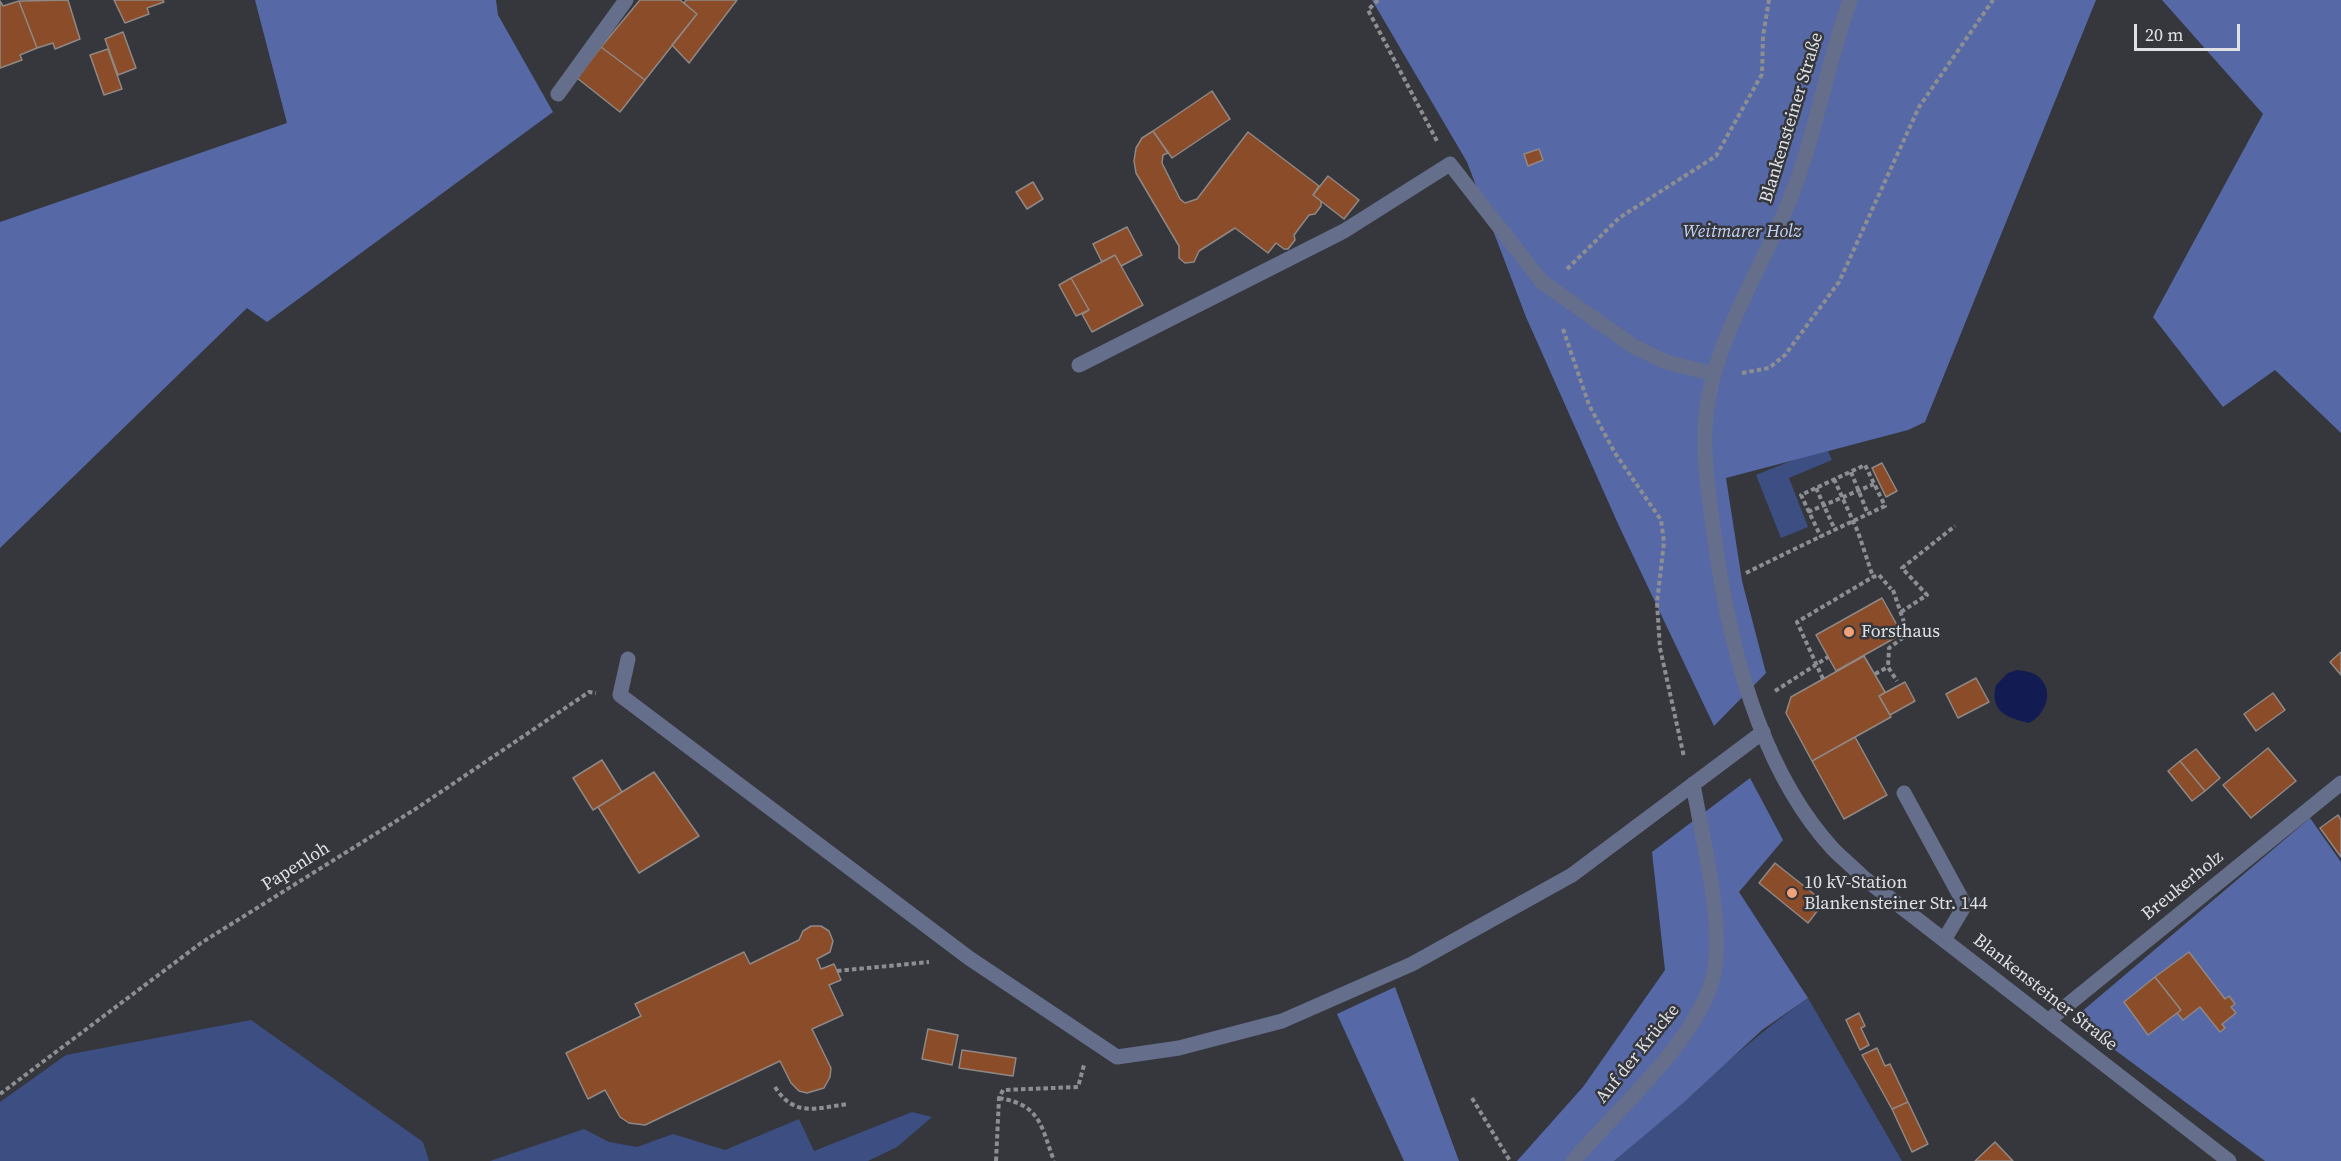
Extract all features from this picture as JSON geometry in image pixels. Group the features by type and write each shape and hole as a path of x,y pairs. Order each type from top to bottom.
{"street":[{"path":"558,94 626,0"},
{"name":"Blankensteiner Straße","path":"1850,0 1788,203 1742,302 1714,374 1706,416 1706,476 1721,585 1733,642 1752,705 1780,770 1832,848 1864,878 2229,1161"},
{"path":"1079,365 1334,236 1450,164 1542,282 1633,346 1665,362 1714,374"},
{"path":"628,659 620,695 969,958 1117,1057 1179,1048 1282,1021 1412,964 1572,874 1763,732"},
{"name":"Breukerholz","path":"2049,1020 2341,783"},
{"name":"Auf der Krücke","path":"1573,1161 1689,1028 1706,997 1711,981 1716,945 1715,916 1693,784"},
{"path":"1904,793 1965,905 1944,940"}],"path":[{"path":"1378,0 1368,10 1450,164"},
{"path":"1542,282 1571,267 1619,218 1716,156 1762,74 1763,36 1769,0"},
{"path":"1714,374 1769,368 1785,355 1814,318 1839,282 1919,107 1993,0"},
{"path":"1560,322 1589,405 1616,453 1661,520 1664,542 1657,603 1660,648 1686,764 1693,784"},
{"path":"1749,571 1821,537 1885,506 1865,465 1800,495 1821,537"},
{"path":"1851,472 1868,514"},
{"path":"1834,479 1873,577"},
{"path":"1808,512 1874,483"},
{"path":"1816,488 1835,530"},
{"path":"1901,612 1927,595 1902,568 1955,526"},
{"path":"1823,679 1797,622 1879,575 1892,590 1908,634 1889,648 1888,667 1897,681"},
{"path":"1752,705 1828,657"},
{"path":"1875,674 1888,667"},
{"name":"Papenloh","path":"0,1094 201,943 417,808 589,692 620,695"},
{"path":"837,971 969,958"},
{"path":"996,1161 999,1098 1003,1090 1078,1087 1084,1062"},
{"path":"775,1087 784,1101 802,1109 848,1104"},
{"path":"999,1098 1021,1102 1040,1120 1054,1161"},
{"path":"1472,1098 1510,1161"}],"shaded area":[{"path":"1826,447 1832,460 1789,478 1808,527 1781,538 1756,475"},
{"path":"2017,670 2038,676 2047,690 2043,710 2029,723 2007,716 1995,701 1996,685 2008,673"},
{"path":"1808,998 1902,1161 1614,1161 1733,1057"},
{"path":"251,1020 423,1142 429,1161 0,1161 0,1102 66,1055"},
{"path":"912,1112 932,1117 897,1147 868,1161 490,1161 584,1129 609,1142 637,1147 673,1134 725,1150 799,1119 814,1151"}],"green space":[{"path":"255,0 496,0 498,15 553,112 267,322 247,308 0,548 0,222 287,123"},
{"name":"Weitmarer Holz","path":"1372,0 2096,0 1925,422 1908,430 1726,478 1742,581 1766,673 1714,726 1619,526 1526,317 1467,162"},
{"path":"2162,0 2341,0 2341,433 2275,370 2223,407 2153,317 2263,114"},
{"path":"1750,778 1783,840 1739,892 1808,998 1762,1030 1683,1103 1614,1161 1517,1161 1583,1087 1665,970 1652,852"},
{"path":"2310,818 2341,862 2341,1161 2265,1161 2073,1019"},
{"path":"1395,987 1459,1161 1404,1161 1337,1014"}],"building":[{"path":"68,0 80,39 55,49 53,43 37,48 19,1"},
{"path":"114,0 163,0 164,2 147,8 149,14 125,23"},
{"path":"640,0 680,0 697,14 645,80 601,47"},
{"path":"686,0 737,0 689,63 672,45 697,14 684,3"},
{"path":"0,1 3,6 19,1 37,48 20,55 22,60 0,68"},
{"path":"123,32 136,68 118,75 105,39"},
{"path":"601,47 645,80 620,112 577,78"},
{"path":"108,49 122,89 104,95 90,55"},
{"path":"1212,91 1230,119 1172,158 1153,131"},
{"path":"1153,131 1168,153 1163,155 1162,163 1180,199 1185,203 1197,199 1248,132 1319,186 1313,195 1321,201 1321,206 1315,214 1309,215 1294,235 1295,240 1288,249 1276,243 1268,253 1235,228 1199,251 1194,262 1185,263 1179,258 1179,246 1136,173 1134,161 1136,148 1142,138"},
{"path":"1539,149 1543,160 1528,166 1524,154"},
{"path":"1328,176 1359,200 1344,219 1313,195"},
{"path":"1033,182 1043,199 1027,209 1016,192"},
{"path":"1127,227 1142,255 1121,266 1115,255 1102,262 1093,244"},
{"path":"1115,255 1143,305 1092,332 1082,314 1089,310 1071,278"},
{"path":"1071,278 1089,310 1076,316 1059,285"},
{"path":"1882,463 1897,491 1886,497 1872,468"},
{"path":"1882,598 1902,634 1836,671 1816,635"},
{"path":"2341,652 2341,675 2330,662"},
{"path":"1864,656 1885,692 1879,696 1891,717 1812,761 1786,713 1791,697"},
{"path":"1976,678 1989,702 1958,718 1946,694"},
{"path":"1905,682 1915,701 1890,715 1879,696"},
{"path":"2273,693 2285,710 2256,731 2244,714"},
{"path":"1855,737 1887,795 1844,819 1812,761"},
{"path":"2268,748 2296,781 2251,818 2223,785"},
{"path":"2196,749 2220,778 2205,791 2180,761"},
{"path":"602,760 622,792 593,810 573,778"},
{"path":"2180,761 2205,791 2192,801 2168,771"},
{"path":"654,772 699,836 639,873 598,807"},
{"path":"2338,815 2341,820 2341,857 2320,828"},
{"name":"10 kV-Station Blankensteiner Str. 144","path":"1775,863 1824,902 1808,923 1759,883"},
{"path":"811,926 821,926 829,931 833,941 830,952 817,959 821,969 834,964 841,980 829,985 843,1015 812,1029 831,1068 830,1077 824,1088 807,1093 799,1091 791,1083 780,1061 645,1125 629,1123 620,1117 605,1090 588,1099 566,1053 641,1016 635,1004 744,952 750,964 799,940 803,931"},
{"path":"2189,952 2225,999 2229,996 2235,1004 2231,1007 2236,1013 2222,1024 2225,1028 2220,1032 2200,1007 2183,1020 2177,1013 2181,1010 2155,977"},
{"path":"2155,977 2181,1010 2148,1035 2124,1002"},
{"path":"1859,1013 1865,1026 1861,1028 1869,1045 1860,1050 1846,1020"},
{"path":"928,1029 958,1035 952,1065 922,1059"},
{"path":"1877,1048 1885,1066 1890,1064 1908,1102 1892,1109 1862,1055"},
{"path":"962,1050 1016,1058 1013,1076 959,1068"},
{"path":"1908,1102 1928,1144 1912,1152 1892,1109"},
{"path":"1995,1142 2013,1161 1975,1161"}],"place":[{"name":"Forsthaus","path":"1849,632"},
{"name":"10 kV-Station Blankensteiner Str. 144","path":"1792,893"}]}
